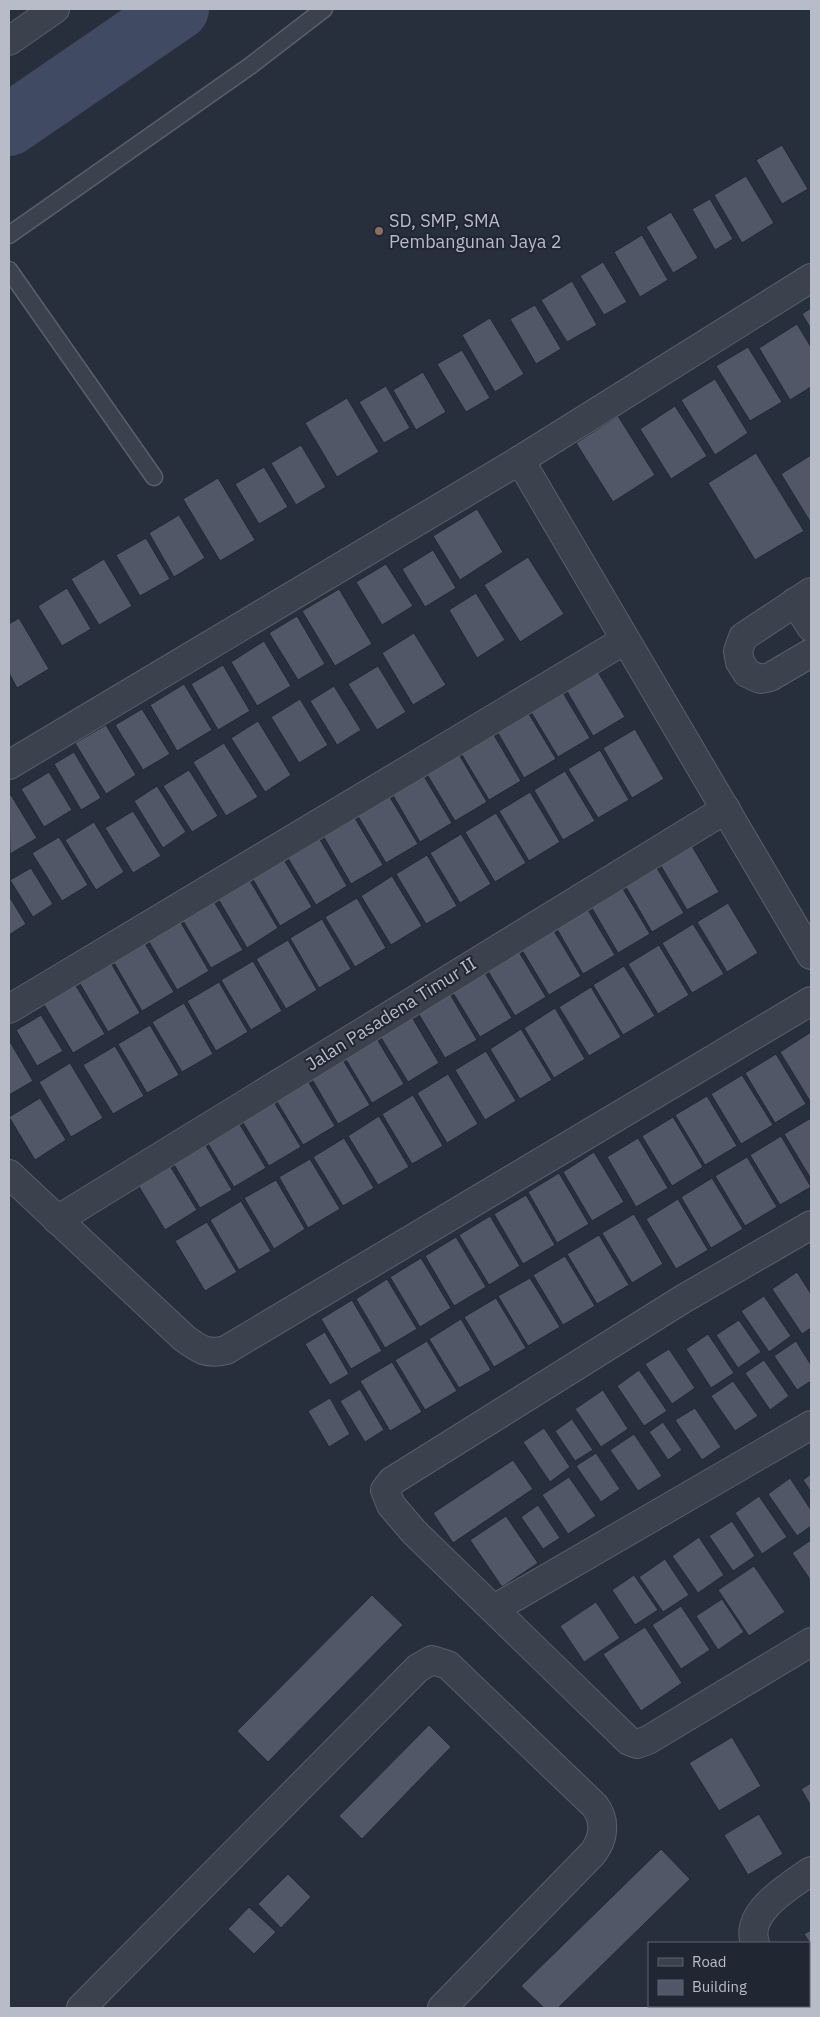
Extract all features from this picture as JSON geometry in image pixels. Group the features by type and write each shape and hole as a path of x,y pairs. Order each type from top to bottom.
{"street":[{"path":"9,41 55,9"},
{"path":"9,766 520,460 811,278"},
{"path":"520,460 811,955"},
{"path":"811,627 803,597 743,637 738,651 740,662 750,676 765,679 811,653"},
{"path":"9,1009 625,640"},
{"name":"Jalan Pasadena Timur II","path":"57,1220 726,809"},
{"path":"9,1174 184,1338 202,1351 214,1353 223,1351 811,1001"},
{"path":"811,1225 683,1299 388,1484 386,1496 403,1520 629,1741 637,1744 648,1740 811,1642"},
{"path":"494,1609 811,1425"},
{"path":"81,2008 418,1668 432,1660 448,1665 595,1806 601,1817 602,1831 600,1843 594,1852 442,2008"},
{"path":"755,1942 753,1926 757,1918 782,1893 811,1871"}],"lane":[{"path":"9,235 250,66 324,9"},
{"path":"9,270 154,477"}],"building":[{"path":"782,145 808,189 782,204 756,160"},
{"path":"746,176 774,223 742,243 714,195"},
{"path":"710,199 733,239 715,250 692,209"},
{"path":"671,212 698,258 673,273 646,227"},
{"path":"642,235 668,280 640,297 614,252"},
{"path":"603,262 627,302 604,315 580,276"},
{"path":"572,281 597,325 567,342 541,300"},
{"path":"535,305 561,349 536,364 510,319"},
{"path":"811,308 811,329 802,314"},
{"path":"490,318 524,374 495,392 462,335"},
{"path":"797,324 811,347 811,387 790,400 759,348"},
{"path":"748,347 782,402 750,421 716,366"},
{"path":"462,350 490,398 466,412 437,364"},
{"path":"423,372 446,412 416,430 393,390"},
{"path":"715,379 748,433 715,455 681,400"},
{"path":"386,386 410,428 384,443 359,402"},
{"path":"347,398 379,452 337,477 305,423"},
{"path":"675,406 707,456 671,479 640,429"},
{"path":"618,416 655,475 613,502 576,443"},
{"path":"301,445 326,487 296,505 271,463"},
{"path":"756,453 804,531 755,560 708,483"},
{"path":"811,455 811,523 781,474"},
{"path":"264,467 288,507 259,524 235,484"},
{"path":"218,478 255,540 220,561 183,499"},
{"path":"477,509 503,552 460,580 433,536"},
{"path":"179,515 205,558 174,577 149,533"},
{"path":"146,538 170,579 140,596 116,555"},
{"path":"433,550 456,588 425,607 402,569"},
{"path":"528,557 564,614 520,642 484,585"},
{"path":"104,559 132,606 99,625 71,579"},
{"path":"386,564 413,606 382,625 356,582"},
{"path":"67,588 91,629 62,646 38,606"},
{"path":"339,589 372,644 335,666 302,611"},
{"path":"476,593 505,640 477,658 449,610"},
{"path":"297,616 325,664 298,680 269,633"},
{"path":"19,618 49,669 17,688 9,673 9,624"},
{"path":"414,633 446,685 413,705 382,653"},
{"path":"264,641 291,686 257,706 231,662"},
{"path":"223,665 250,711 218,730 191,684"},
{"path":"378,666 406,712 377,730 348,684"},
{"path":"595,667 625,717 593,736 564,686"},
{"path":"184,684 212,730 177,751 150,705"},
{"path":"334,686 361,730 337,745 310,701"},
{"path":"560,688 590,738 558,757 528,707"},
{"path":"300,699 328,745 299,763 271,717"},
{"path":"142,709 170,754 143,770 115,725"},
{"path":"526,709 556,759 524,778 495,728"},
{"path":"258,721 291,775 265,792 231,738"},
{"path":"106,725 136,775 106,794 75,743"},
{"path":"635,729 664,779 632,798 603,748"},
{"path":"491,730 521,781 489,800 459,750"},
{"path":"224,743 258,797 226,816 193,762"},
{"path":"600,750 629,800 598,818 568,769"},
{"path":"457,751 487,802 455,821 425,771"},
{"path":"74,752 101,798 81,810 54,764"},
{"path":"189,770 218,816 192,832 163,786"},
{"path":"565,771 595,821 563,840 534,790"},
{"path":"49,772 72,810 44,827 21,789"},
{"path":"422,773 452,823 420,842 391,792"},
{"path":"157,786 186,832 163,848 134,801"},
{"path":"530,792 560,842 529,861 499,811"},
{"path":"388,794 418,844 386,863 356,813"},
{"path":"11,795 37,838 10,854 9,796"},
{"path":"133,811 161,856 133,873 105,828"},
{"path":"496,813 526,863 495,882 465,832"},
{"path":"353,815 383,865 351,884 322,834"},
{"path":"94,822 124,872 96,890 65,840"},
{"path":"461,834 491,884 460,903 430,853"},
{"path":"318,836 347,886 316,905 286,855"},
{"path":"59,837 88,885 62,901 32,853"},
{"path":"689,841 719,892 687,910 658,861"},
{"path":"427,855 457,906 426,924 396,874"},
{"path":"283,858 312,907 280,926 251,876"},
{"path":"654,863 684,913 652,932 623,882"},
{"path":"31,868 53,904 33,917 10,880"},
{"path":"392,876 422,926 391,945 361,896"},
{"path":"249,879 278,928 247,948 217,897"},
{"path":"620,884 650,934 618,953 589,903"},
{"path":"9,896 26,924 9,935"},
{"path":"357,898 386,948 355,967 325,917"},
{"path":"213,900 243,950 211,968 182,919"},
{"path":"728,903 758,953 727,972 697,922"},
{"path":"585,905 615,955 583,974 554,924"},
{"path":"322,919 351,969 319,988 290,938"},
{"path":"180,921 209,971 177,990 148,940"},
{"path":"693,924 724,974 692,993 662,943"},
{"path":"551,926 581,976 549,995 519,945"},
{"path":"288,940 317,990 286,1009 256,959"},
{"path":"144,942 174,992 142,1011 113,961"},
{"path":"659,945 689,995 658,1014 628,964"},
{"path":"516,947 546,997 515,1016 485,966"},
{"path":"253,961 282,1011 251,1030 221,980"},
{"path":"111,963 140,1013 108,1032 79,982"},
{"path":"624,966 655,1016 623,1035 593,985"},
{"path":"482,968 512,1018 480,1037 450,988"},
{"path":"219,982 248,1032 216,1051 187,1001"},
{"path":"75,984 105,1034 73,1053 43,1003"},
{"path":"591,987 621,1037 589,1056 559,1007"},
{"path":"447,989 477,1040 445,1058 415,1008"},
{"path":"184,1003 213,1054 182,1072 152,1022"},
{"path":"555,1008 585,1059 554,1078 524,1028"},
{"path":"409,1012 439,1063 408,1082 377,1031"},
{"path":"41,1015 63,1051 37,1066 16,1030"},
{"path":"150,1025 179,1075 147,1093 118,1044"},
{"path":"521,1029 552,1080 520,1099 490,1049"},
{"path":"811,1032 811,1100 810,1101 780,1052"},
{"path":"374,1034 404,1084 372,1103 342,1053"},
{"path":"9,1040 33,1081 9,1095"},
{"path":"115,1046 144,1096 113,1114 83,1065"},
{"path":"486,1051 516,1101 485,1120 455,1070"},
{"path":"776,1054 806,1104 775,1123 745,1073"},
{"path":"340,1055 370,1105 338,1124 309,1074"},
{"path":"70,1063 103,1118 71,1137 39,1082"},
{"path":"448,1074 478,1124 447,1143 417,1093"},
{"path":"742,1075 773,1125 741,1144 711,1094"},
{"path":"305,1076 335,1126 303,1145 273,1095"},
{"path":"413,1095 443,1146 412,1164 382,1114"},
{"path":"707,1096 737,1146 705,1165 675,1115"},
{"path":"271,1097 301,1147 269,1166 239,1116"},
{"path":"40,1098 66,1140 35,1160 9,1117"},
{"path":"379,1116 409,1167 378,1185 348,1136"},
{"path":"673,1117 703,1167 672,1186 642,1136"},
{"path":"236,1118 266,1168 234,1187 204,1137"},
{"path":"811,1118 811,1179 784,1134"},
{"path":"781,1136 811,1187 780,1205 750,1155"},
{"path":"344,1138 374,1188 343,1206 313,1157"},
{"path":"638,1138 668,1188 636,1207 607,1157"},
{"path":"202,1139 232,1190 200,1208 170,1158"},
{"path":"594,1152 624,1202 592,1221 563,1172"},
{"path":"747,1157 777,1207 745,1226 715,1176"},
{"path":"310,1159 340,1209 308,1228 279,1177"},
{"path":"167,1161 197,1210 165,1230 135,1180"},
{"path":"559,1173 589,1224 557,1243 528,1192"},
{"path":"712,1178 743,1229 711,1248 681,1197"},
{"path":"276,1180 305,1229 274,1249 244,1198"},
{"path":"526,1195 555,1245 523,1264 494,1214"},
{"path":"678,1199 708,1250 676,1269 646,1219"},
{"path":"241,1201 271,1251 239,1270 210,1220"},
{"path":"634,1214 663,1264 632,1283 602,1233"},
{"path":"490,1216 520,1266 489,1285 459,1235"},
{"path":"207,1222 237,1272 205,1291 175,1241"},
{"path":"599,1235 629,1285 597,1304 567,1254"},
{"path":"456,1237 486,1287 454,1306 425,1256"},
{"path":"565,1256 595,1306 563,1325 533,1275"},
{"path":"421,1258 451,1308 420,1327 390,1277"},
{"path":"797,1272 811,1294 811,1328 802,1334 772,1289"},
{"path":"530,1278 560,1327 528,1346 498,1296"},
{"path":"387,1279 417,1329 385,1348 356,1299"},
{"path":"764,1296 791,1336 769,1352 741,1311"},
{"path":"496,1298 526,1348 494,1367 464,1317"},
{"path":"352,1300 382,1351 351,1369 321,1319"},
{"path":"461,1319 491,1370 459,1388 429,1339"},
{"path":"739,1320 761,1352 738,1368 716,1335"},
{"path":"325,1332 349,1374 330,1385 305,1344"},
{"path":"708,1334 734,1373 711,1388 686,1349"},
{"path":"427,1341 457,1391 425,1410 395,1360"},
{"path":"796,1341 811,1365 811,1381 797,1390 774,1356"},
{"path":"669,1349 695,1388 672,1404 645,1364"},
{"path":"764,1360 789,1396 770,1410 745,1373"},
{"path":"392,1362 422,1412 390,1431 360,1381"},
{"path":"639,1370 667,1411 644,1426 617,1386"},
{"path":"733,1381 758,1416 735,1431 711,1396"},
{"path":"360,1389 384,1430 365,1442 340,1401"},
{"path":"603,1390 628,1429 601,1447 575,1409"},
{"path":"330,1398 350,1434 329,1447 308,1411"},
{"path":"695,1408 721,1447 702,1460 675,1420"},
{"path":"572,1419 593,1450 575,1461 555,1431"},
{"path":"663,1422 682,1450 668,1460 649,1432"},
{"path":"544,1428 570,1467 550,1482 523,1442"},
{"path":"634,1434 662,1476 638,1491 610,1450"},
{"path":"596,1453 620,1489 601,1502 576,1466"},
{"path":"513,1460 533,1489 453,1543 433,1513"},
{"path":"811,1474 811,1492 803,1480"},
{"path":"569,1477 596,1516 568,1534 542,1495"},
{"path":"790,1478 811,1510 811,1526 797,1536 768,1494"},
{"path":"759,1496 787,1537 762,1554 735,1513"},
{"path":"538,1505 560,1538 543,1549 521,1517"},
{"path":"506,1516 538,1563 502,1587 470,1540"},
{"path":"732,1521 755,1556 733,1571 709,1536"},
{"path":"699,1537 724,1575 698,1593 672,1556"},
{"path":"811,1540 811,1581 792,1553"},
{"path":"665,1559 689,1595 663,1612 639,1577"},
{"path":"754,1566 785,1612 749,1636 718,1590"},
{"path":"634,1575 658,1610 635,1625 612,1590"},
{"path":"372,1595 403,1625 268,1762 237,1731"},
{"path":"722,1599 744,1632 718,1650 696,1616"},
{"path":"596,1602 620,1638 584,1662 560,1626"},
{"path":"681,1606 710,1650 681,1669 652,1625"},
{"path":"645,1627 682,1683 641,1711 603,1654"},
{"path":"429,1725 451,1747 362,1839 339,1816"},
{"path":"732,1737 761,1786 719,1811 689,1763"},
{"path":"811,1783 811,1806 801,1789"},
{"path":"759,1814 783,1854 748,1875 724,1835"},
{"path":"661,1849 690,1879 558,2008 544,2008 521,1986"},
{"path":"288,1874 311,1897 281,1928 258,1904"},
{"path":"249,1907 276,1932 254,1954 228,1929"},
{"path":"811,1930 811,1945 810,1942 804,1934"}],"waterway":[{"path":"9,125 178,9"}],"place":[{"name":"SD, SMP, SMA Pembangunan Jaya 2","path":"379,231"}]}
